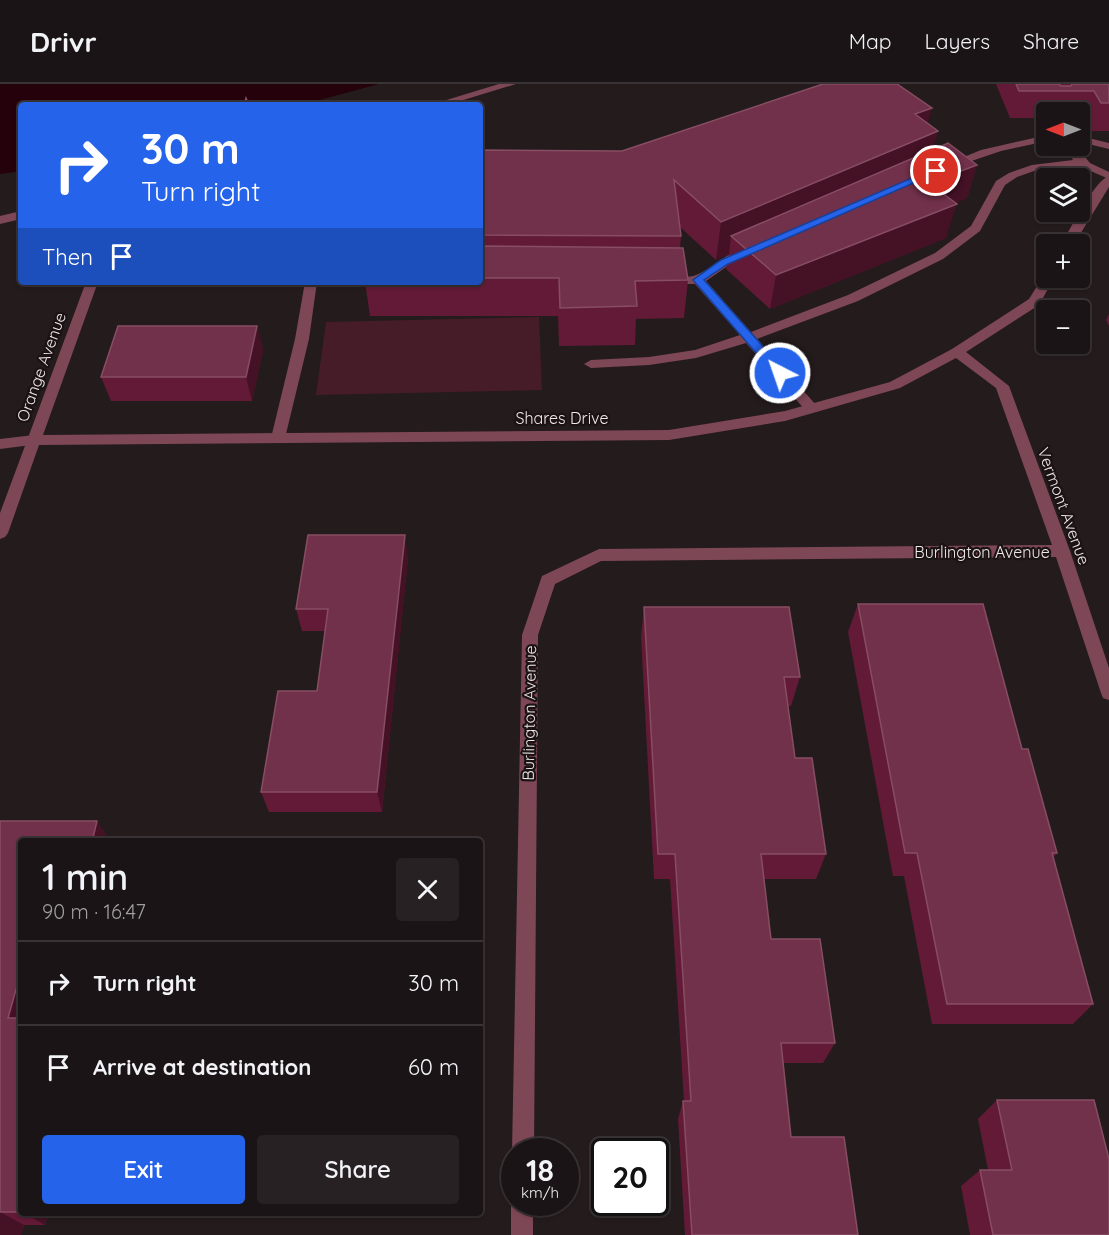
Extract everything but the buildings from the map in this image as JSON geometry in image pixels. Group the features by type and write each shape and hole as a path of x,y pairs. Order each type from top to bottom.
{"street":[{"path":"446,102 511,84"},
{"path":"936,171 979,153 1036,140"},
{"path":"1090,141 1109,146"},
{"path":"1074,234 1109,178 1086,167 1077,156"},
{"path":"591,364 649,361 696,354 853,298 939,256 976,228 1000,183 1012,175 1032,168 1081,162"},
{"path":"0,220 18,216"},
{"path":"653,280 698,280 725,262 756,248"},
{"path":"698,280 812,409"},
{"name":"Orange Avenue","path":"0,533 91,285"},
{"path":"278,438 302,339 311,285"},
{"name":"Shares Drive","path":"0,444 34,440 669,435 785,417 895,385 957,352 1034,302 1042,288"},
{"name":"Vermont Avenue","path":"957,352 1002,386 1062,551 1109,693"},
{"name":"Burlington Avenue","path":"523,1138 530,635 548,580 599,555 1062,551"},
{"path":"522,1216 522,1235"}],"shaded area":[{"path":"0,84 379,84 312,102 18,102 18,171 0,174"},
{"path":"539,317 542,390 316,395 326,322"}],"route":[{"path":"780,373 698,280 725,262 936,171"}]}
